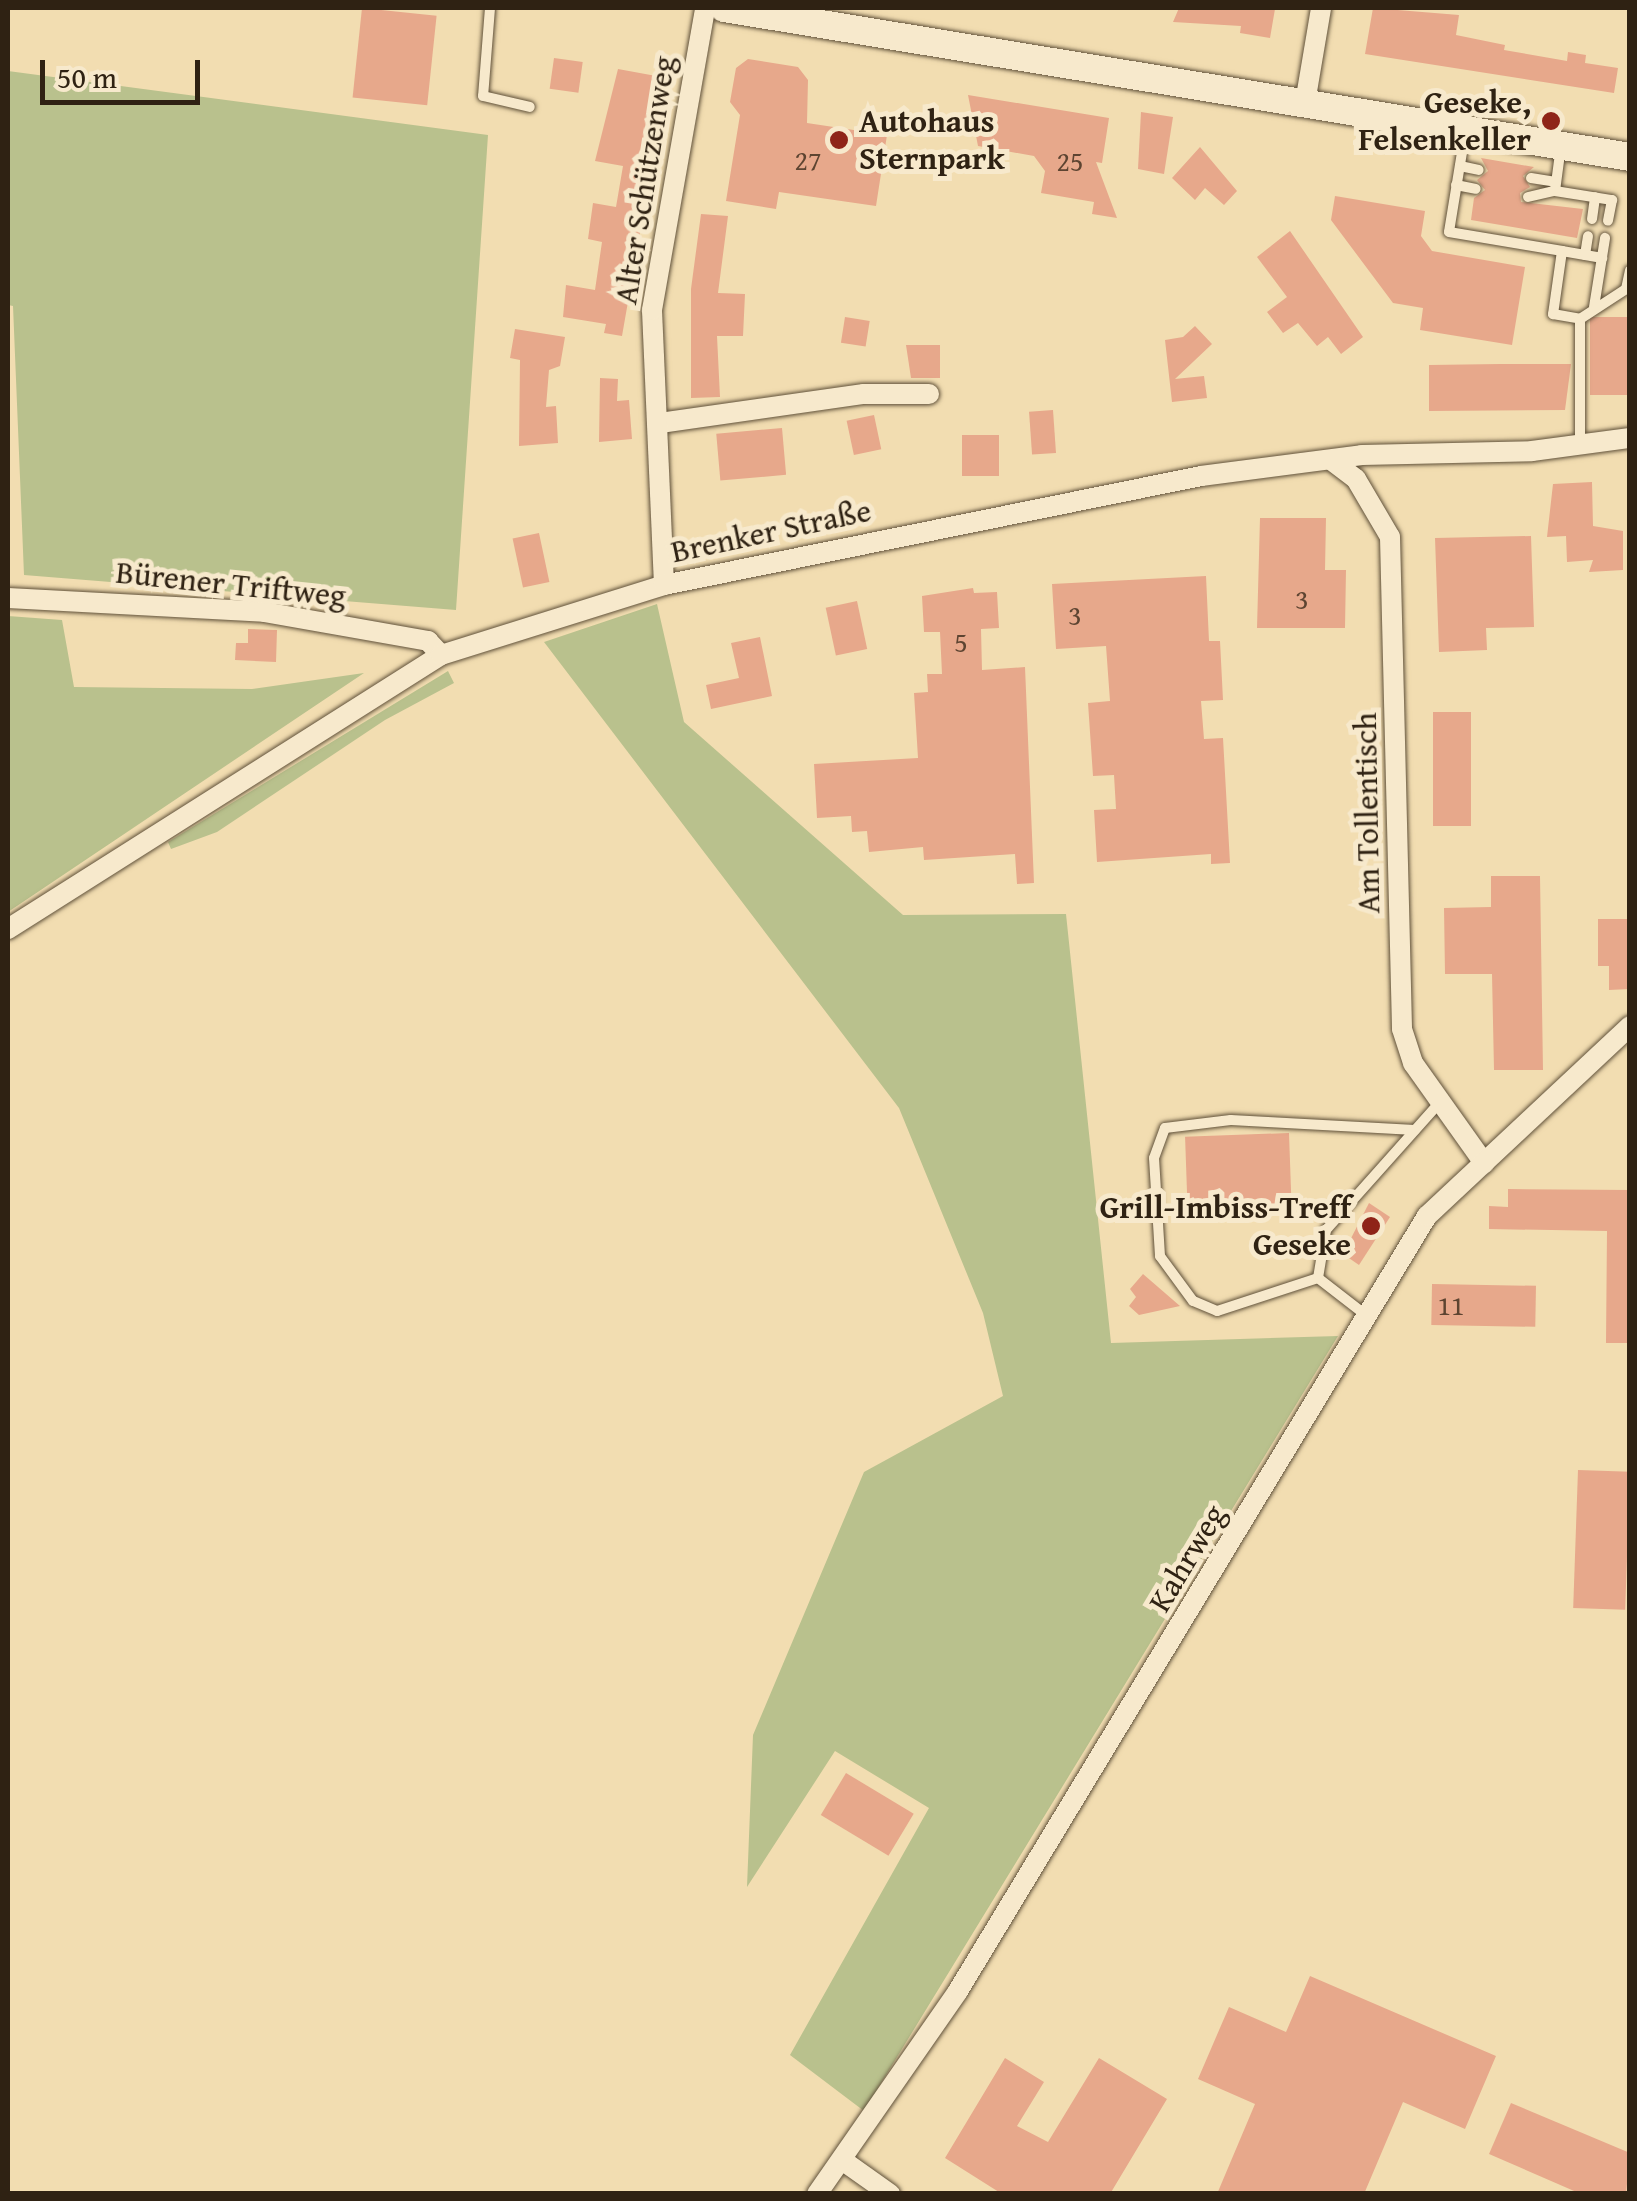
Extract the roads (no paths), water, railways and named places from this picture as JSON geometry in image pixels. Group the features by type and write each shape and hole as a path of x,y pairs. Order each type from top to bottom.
{"main road":[{"path":"724,8 795,13 1630,157"}],"street":[{"name":"Alter Schützenweg","path":"664,584 660,423 652,310 705,8"},
{"path":"1305,103 1321,8"},
{"path":"660,423 864,394 929,394"},
{"name":"Brenker Straße","path":"8,929 441,655 664,584 1073,500 1330,460 1580,447 1630,438"},
{"name":"Am Tollentisch","path":"1330,460 1356,480 1390,537 1402,1029 1413,1064 1484,1163"},
{"name":"Bürener Triftweg","path":"8,598 264,612 428,640 441,655"},
{"name":"Kahrweg","path":"817,2194 1060,1826 1427,1216 1630,1026"},
{"path":"842,2160 890,2194"}],"lane":[{"path":"490,8 483,96 530,106"},
{"path":"1465,129 1449,232 1602,258"},
{"path":"1555,186 1562,145"},
{"path":"1460,166 1479,170"},
{"path":"1531,178 1612,200 1608,221"},
{"path":"1456,185 1476,189"},
{"path":"1528,197 1555,186"},
{"path":"1592,218 1596,197"},
{"path":"1585,255 1588,236"},
{"path":"1594,308 1605,238"},
{"path":"1562,251 1552,314 1580,319 1626,289 1630,270"},
{"path":"1580,319 1580,447"},
{"path":"1318,1278 1326,1230 1440,1102"},
{"path":"1318,1278 1217,1311 1194,1300 1160,1256 1154,1158 1165,1128 1231,1120 1415,1130"},
{"path":"1318,1278 1368,1316"}],"place":[{"name":"Geseke, Felsenkeller","path":"1551,121"},
{"name":"Autohaus Sternpark","path":"839,140"},
{"name":"Grill-Imbiss-Treff Geseke","path":"1371,1226"}]}
